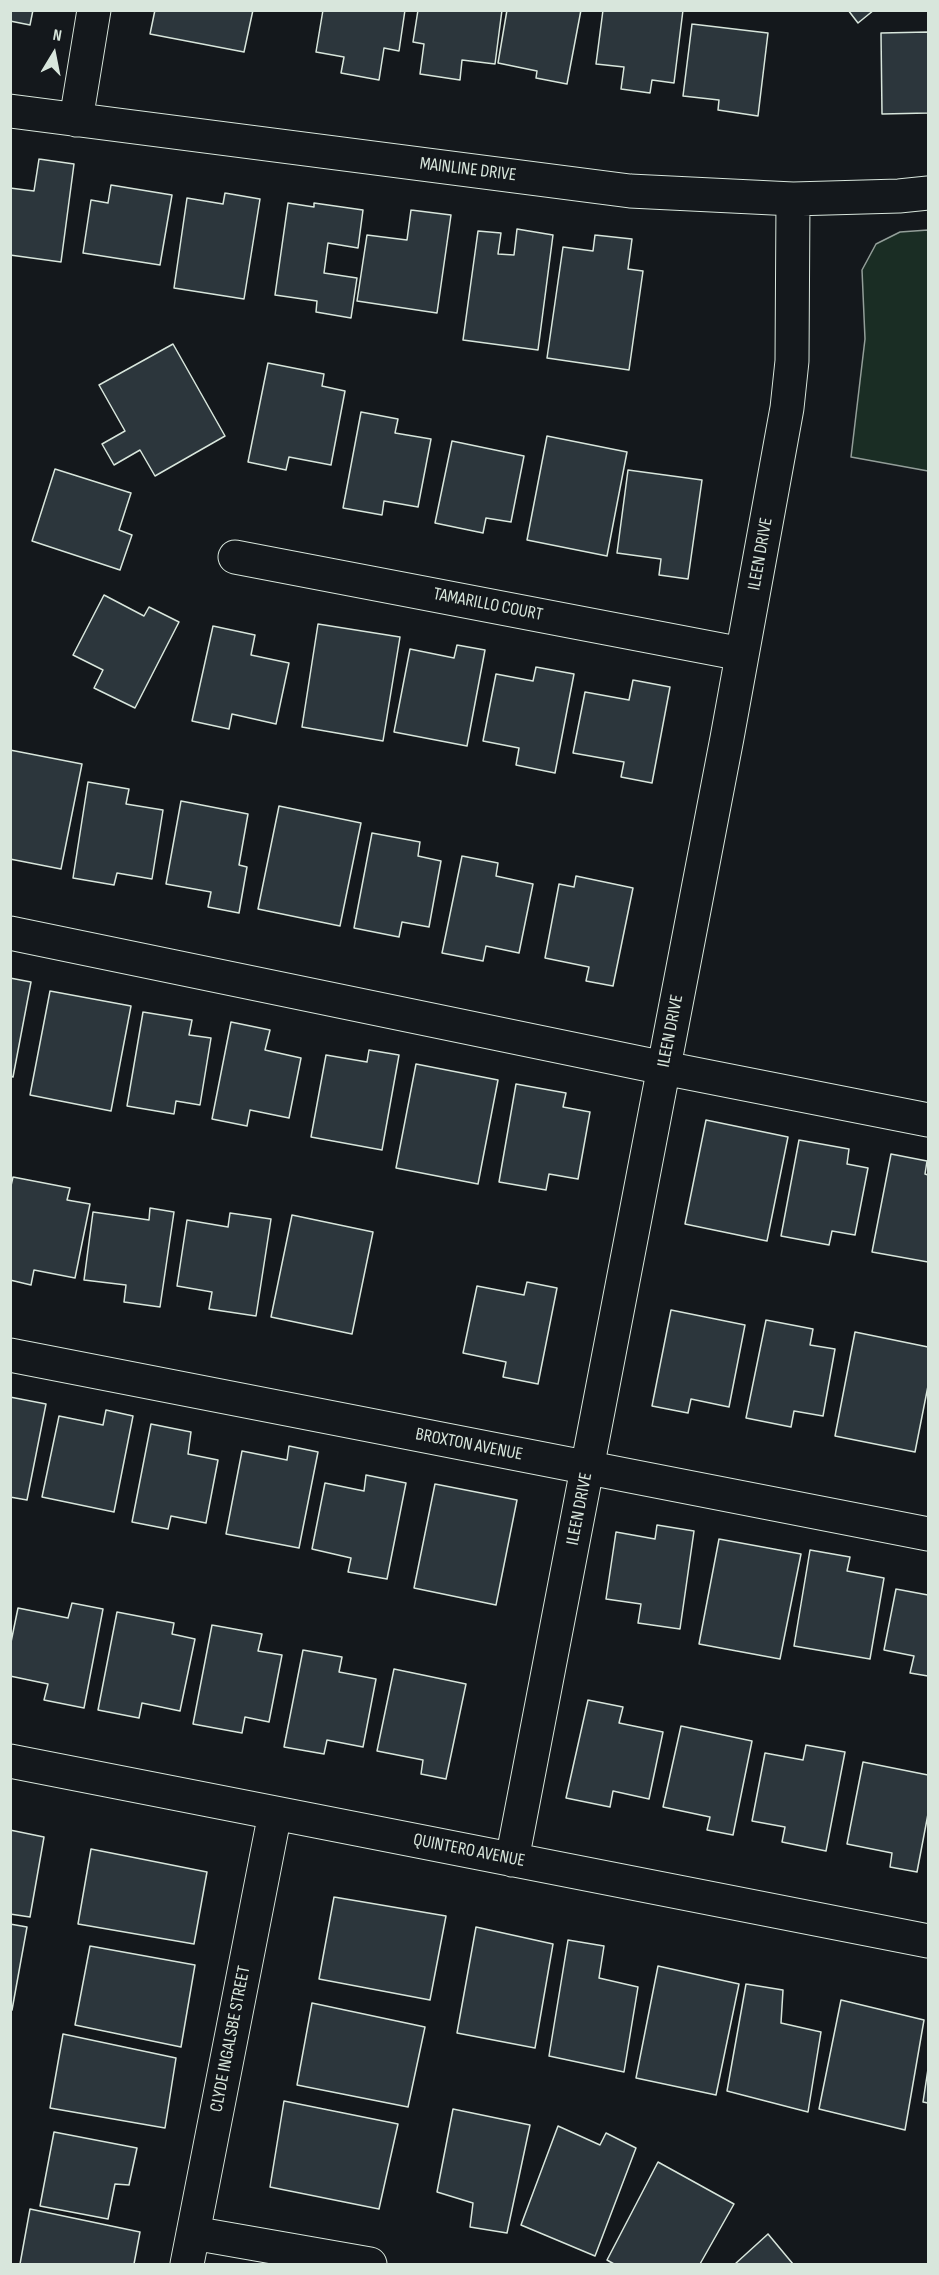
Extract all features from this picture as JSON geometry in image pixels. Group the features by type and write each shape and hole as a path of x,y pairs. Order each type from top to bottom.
{"street":[{"path":"76,120 94,10"},
{"name":"MAINLINE DRIVE","path":"10,111 630,191 793,199 928,193"},
{"name":"ILEEN DRIVE","path":"512,1860 664,1068 787,408 792,361 793,199"},
{"name":"TAMARILLO COURT","path":"235,557 742,654"},
{"path":"10,933 928,1120"},
{"name":"BROXTON AVENUE","path":"10,1355 928,1534"},
{"name":"QUINTERO AVENUE","path":"10,1761 928,1941"},
{"name":"CLYDE INGALSBE STREET","path":"187,2265 275,1813"},
{"path":"193,2233 367,2264"}],"green space":[{"path":"928,230 928,471 851,457 865,339 862,270 876,244 900,232"}],"building":[{"path":"10,10 33,10 30,25 10,21"},
{"path":"155,10 253,10 244,52 150,34"},
{"path":"323,10 405,10 399,51 384,48 379,80 341,73 344,57 316,52"},
{"path":"418,10 502,10 495,64 462,60 460,80 420,74 424,44 413,42"},
{"path":"507,10 581,10 567,84 536,78 537,71 498,63"},
{"path":"603,10 683,10 674,83 652,80 650,93 621,89 624,67 596,64"},
{"path":"848,10 874,10 858,23"},
{"path":"692,24 768,33 758,116 718,110 719,100 683,96"},
{"path":"928,32 928,113 882,114 881,33"},
{"path":"39,159 74,164 61,262 10,255 10,188 34,191"},
{"path":"111,185 172,195 160,265 83,253 91,200 108,203"},
{"path":"225,193 260,199 244,299 174,288 187,198 223,204"},
{"path":"288,203 314,207 314,203 363,210 358,248 328,243 324,273 357,278 351,318 316,312 317,301 275,295"},
{"path":"411,210 451,215 437,313 357,301 367,235 407,240"},
{"path":"517,229 553,235 538,350 463,340 478,231 501,233 498,254 514,255"},
{"path":"595,235 632,239 628,269 643,271 629,370 547,358 563,247 593,251"},
{"path":"173,344 225,436 155,476 140,450 114,465 102,444 125,431 99,385"},
{"path":"268,363 324,374 322,386 345,391 331,465 289,457 286,470 248,462"},
{"path":"361,412 398,419 395,433 431,439 418,507 384,501 382,515 343,508"},
{"path":"547,436 627,452 607,556 527,540"},
{"path":"452,441 524,456 511,522 486,518 483,533 435,523"},
{"path":"55,469 131,493 119,530 132,535 120,570 32,541"},
{"path":"628,470 702,480 688,579 659,575 661,559 617,553"},
{"path":"104,595 144,616 149,607 179,622 135,708 94,688 103,670 73,655"},
{"path":"318,624 400,637 383,741 302,727"},
{"path":"213,626 255,635 251,655 289,663 276,724 232,714 229,729 192,721"},
{"path":"457,645 485,650 467,746 394,732 410,649 454,658"},
{"path":"536,667 574,674 555,773 516,765 519,748 483,741 496,674 533,681"},
{"path":"633,680 670,687 652,783 621,777 624,762 573,753 585,692 629,700"},
{"path":"10,750 82,764 61,869 10,859"},
{"path":"88,782 129,789 126,804 163,810 152,879 117,873 114,885 73,878"},
{"path":"181,801 248,814 239,865 247,867 239,913 208,907 211,892 166,884"},
{"path":"279,806 361,823 340,926 258,909"},
{"path":"372,833 420,842 418,856 441,861 429,927 402,922 399,937 354,928"},
{"path":"462,856 498,863 496,876 533,884 519,953 486,946 483,961 442,953"},
{"path":"576,876 633,888 613,986 586,981 589,967 545,958 559,884 574,887"},
{"path":"10,978 31,982 13,1077 10,1076"},
{"path":"50,991 131,1006 111,1111 30,1095"},
{"path":"143,1012 192,1020 189,1035 211,1038 200,1105 176,1101 174,1114 127,1106"},
{"path":"231,1022 270,1030 265,1050 301,1058 289,1118 250,1110 247,1126 212,1119"},
{"path":"369,1050 399,1055 382,1150 311,1137 326,1055 367,1062"},
{"path":"416,1064 498,1080 478,1184 396,1168"},
{"path":"516,1084 566,1093 563,1107 590,1112 578,1179 549,1174 546,1190 499,1182"},
{"path":"706,1120 788,1137 767,1241 685,1224"},
{"path":"799,1140 849,1149 847,1164 868,1168 855,1235 832,1231 829,1245 781,1236"},
{"path":"891,1154 927,1161 925,1174 928,1175 928,1262 872,1252"},
{"path":"13,1177 70,1188 67,1200 90,1204 75,1278 34,1270 31,1285 10,1280 10,1190"},
{"path":"150,1208 174,1212 160,1307 124,1302 126,1285 84,1280 93,1212 149,1220"},
{"path":"230,1213 271,1219 256,1316 209,1309 212,1292 177,1286 187,1220 228,1227"},
{"path":"292,1215 373,1232 352,1334 271,1317"},
{"path":"527,1282 557,1288 538,1384 503,1377 506,1362 463,1353 477,1286 524,1295"},
{"path":"671,1310 745,1325 729,1407 691,1399 688,1413 652,1406"},
{"path":"766,1320 813,1329 810,1345 835,1349 823,1416 794,1411 791,1427 746,1418"},
{"path":"855,1332 928,1347 928,1386 915,1452 835,1436"},
{"path":"10,1397 46,1404 27,1500 10,1497"},
{"path":"106,1410 133,1416 114,1512 42,1497 59,1416 103,1425"},
{"path":"151,1424 191,1432 188,1454 218,1460 206,1523 171,1516 168,1529 132,1522"},
{"path":"289,1446 318,1452 299,1548 226,1534 242,1451 287,1460"},
{"path":"366,1475 406,1483 387,1579 348,1572 351,1558 312,1549 325,1483 364,1491"},
{"path":"435,1484 517,1500 496,1605 414,1588"},
{"path":"657,1525 694,1531 680,1629 638,1623 641,1604 606,1599 616,1532 655,1539"},
{"path":"719,1539 801,1554 780,1659 699,1644"},
{"path":"810,1550 850,1557 847,1571 884,1578 870,1659 794,1646"},
{"path":"896,1589 928,1595 928,1676 910,1673 914,1656 884,1650"},
{"path":"72,1603 103,1609 84,1708 44,1700 48,1684 10,1676 10,1647 18,1608 68,1618"},
{"path":"117,1612 174,1623 172,1634 195,1639 180,1711 142,1703 139,1718 98,1710"},
{"path":"212,1625 262,1634 258,1651 282,1655 269,1722 245,1717 242,1733 193,1724"},
{"path":"303,1650 342,1657 339,1672 376,1679 363,1747 327,1740 324,1754 284,1747"},
{"path":"394,1669 466,1684 446,1779 421,1774 423,1760 377,1751"},
{"path":"588,1700 623,1707 619,1723 663,1732 649,1799 613,1791 610,1807 566,1798"},
{"path":"681,1726 752,1741 733,1835 707,1830 710,1817 663,1807"},
{"path":"806,1745 845,1752 826,1851 782,1842 785,1827 752,1821 765,1753 803,1760"},
{"path":"863,1762 928,1775 928,1814 917,1872 890,1867 892,1853 847,1844"},
{"path":"10,1830 44,1837 30,1917 10,1914"},
{"path":"91,1849 207,1872 194,1944 78,1924"},
{"path":"334,1897 446,1916 430,2000 319,1979"},
{"path":"10,1924 27,1927 12,2010 10,2009"},
{"path":"476,1927 553,1944 535,2048 457,2033"},
{"path":"568,1940 604,1946 599,1978 638,1987 624,2072 549,2056"},
{"path":"90,1946 195,1965 181,2047 75,2025"},
{"path":"658,1966 739,1984 716,2095 636,2078"},
{"path":"746,1984 783,1990 781,2023 821,2032 808,2112 727,2091"},
{"path":"841,2000 924,2020 905,2130 819,2109"},
{"path":"312,2003 425,2027 408,2107 297,2085"},
{"path":"63,2034 176,2058 165,2128 50,2108"},
{"path":"928,2069 928,2103 923,2102"},
{"path":"284,2101 398,2124 379,2209 270,2187"},
{"path":"453,2109 530,2125 507,2233 470,2227 473,2203 437,2192"},
{"path":"558,2126 600,2145 606,2133 636,2148 595,2256 521,2225"},
{"path":"54,2132 137,2148 129,2185 115,2184 108,2219 40,2206"},
{"path":"658,2162 734,2204 700,2264 614,2264 607,2260"},
{"path":"30,2209 140,2232 134,2264 20,2264"},
{"path":"768,2234 793,2264 735,2264"}]}
